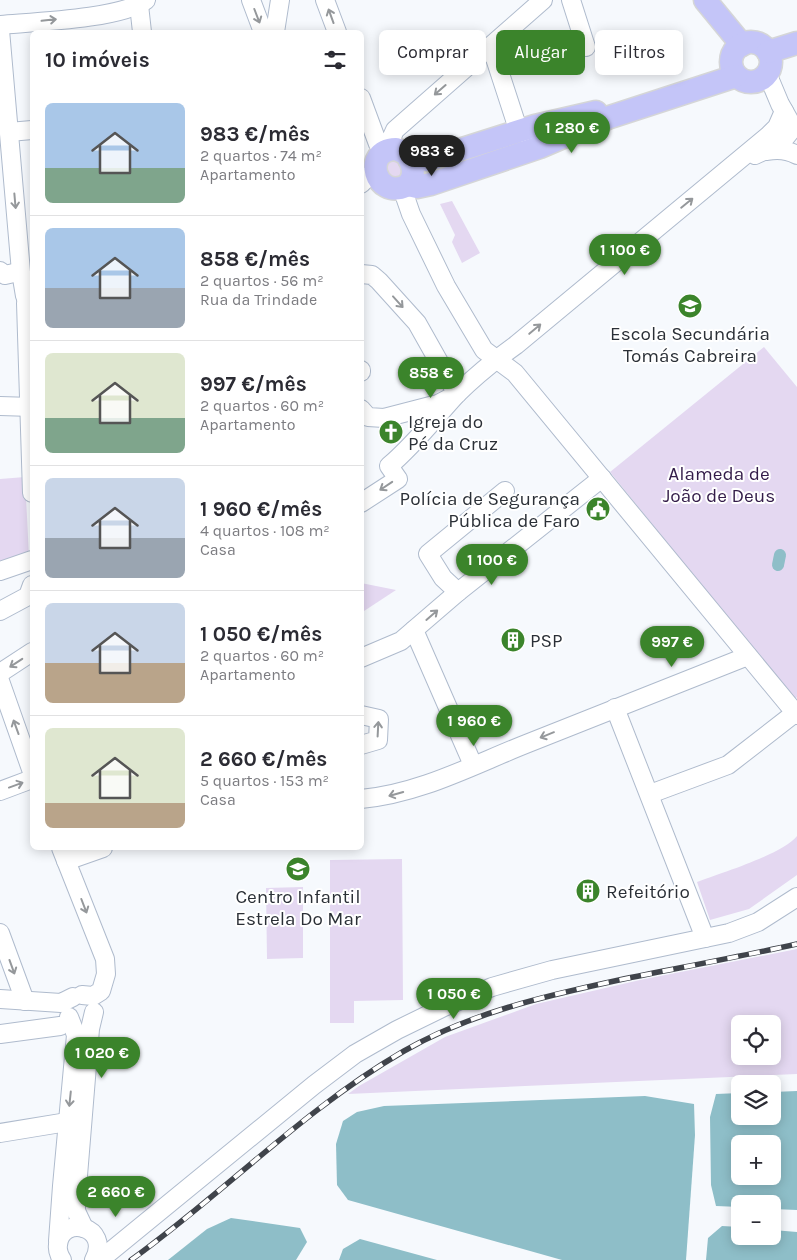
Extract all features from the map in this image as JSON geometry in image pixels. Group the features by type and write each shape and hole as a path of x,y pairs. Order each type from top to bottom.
{"main road":[{"path":"704,0 747,82 797,43"},
{"path":"384,170 413,176 409,159 428,160 521,143 608,118 736,61 753,43 759,45 766,67"},
{"path":"766,67 797,54"},
{"path":"384,170 418,187 431,184 521,143"}],"street":[{"path":"251,0 262,30"},
{"path":"275,30 280,0"},
{"path":"325,0 336,30"},
{"path":"384,170 491,46 543,0"},
{"path":"571,0 586,47"},
{"path":"0,25 105,15 140,2 142,30"},
{"path":"0,30 9,132 6,165 13,275 28,304 30,356"},
{"path":"491,46 521,143"},
{"path":"766,67 771,96 789,121"},
{"path":"364,107 395,198 411,214 446,286 484,350 514,373 796,714 728,765 650,794"},
{"path":"364,501 398,479 389,466 404,454 457,394 496,359 516,345 732,166 777,126 789,121"},
{"path":"732,166 781,142 789,121"},
{"path":"9,132 30,130"},
{"path":"759,153 774,149 797,155"},
{"path":"364,274 372,275 379,281 417,323 457,394"},
{"path":"364,412 368,417 384,418 438,404 457,394"},
{"path":"0,406 30,407"},
{"path":"364,657 401,641 458,592 602,478"},
{"path":"458,592 443,578 428,554 505,491"},
{"path":"0,571 28,566"},
{"path":"0,611 28,596 30,590"},
{"path":"414,630 473,765"},
{"path":"0,673 30,653"},
{"path":"364,799 385,797 416,788 748,656"},
{"path":"0,681 30,766"},
{"path":"605,712 650,794 705,938"},
{"path":"364,716 379,719 378,740 364,744"},
{"path":"0,791 30,780"},
{"path":"0,1000 61,1002 77,996 93,996 101,992 106,974 105,959 64,854 90,850"},
{"path":"100,1260 317,1082 355,1054 397,1030 444,1007 492,987 552,970 729,933 758,922 797,897"},
{"path":"0,932 25,1001"},
{"path":"77,996 90,999 93,1003 94,1012 90,1029 76,1206 76,1211 98,1244 98,1253 94,1260"},
{"path":"62,1260 57,1249 76,1035 65,1021 66,1008 77,996"},
{"path":"0,1034 65,1021 86,1022 94,1012"},
{"path":"0,1133 75,1120 84,1106"},
{"path":"67,1122 75,1124 79,1130 81,1141"},
{"path":"58,1241 63,1233 70,1228 119,1235 142,1226"}],"green space":[{"path":"384,160 400,160 403,176 389,177"},
{"path":"452,201 480,253 462,263 452,242 455,235 440,204"},
{"name":"Alameda de João de Deus","path":"764,347 797,387 797,697 794,700 610,472"},
{"path":"25,477 29,557 0,566 0,479"},
{"path":"364,584 396,590 364,611"},
{"path":"797,836 797,875 749,909 710,920 697,882 766,856 790,843"},
{"path":"402,859 403,1000 354,1001 354,1023 330,1023 330,860"},
{"path":"303,887 303,958 267,959 266,888"},
{"path":"797,949 797,1074 731,1075 731,1077 348,1094 445,1037 536,1004 640,980"}],"water":[{"path":"797,1091 797,1210 781,1209 781,1195 731,1195 731,1207 716,1206 711,1185 710,1117 716,1094 731,1093 731,1125 781,1125 781,1092"},
{"path":"645,1096 694,1104 695,1135 686,1260 562,1260 348,1200 337,1185 336,1144 343,1121 357,1112 384,1106"},
{"path":"231,1218 300,1228 307,1242 296,1260 168,1260 207,1229"},
{"path":"722,1226 731,1226 731,1245 781,1245 781,1231 797,1232 797,1260 706,1260 708,1238"},
{"path":"360,1239 437,1260 339,1260 343,1249"}],"waterway":[{"path":"778,565 780,555"}],"railway":[{"path":"131,1260 332,1099 367,1074 429,1038 455,1026 508,1007 563,992 797,944"}],"place":[{"name":"Escola Secundária Tomás Cabreira","path":"690,306"},
{"name":"Igreja do Pé da Cruz","path":"391,432"},
{"name":"Polícia de Segurança Pública de Faro","path":"598,509"},
{"name":"PSP","path":"513,640"},
{"name":"Centro Infantil Estrela Do Mar","path":"298,869"},
{"name":"Refeitório","path":"588,891"}]}
